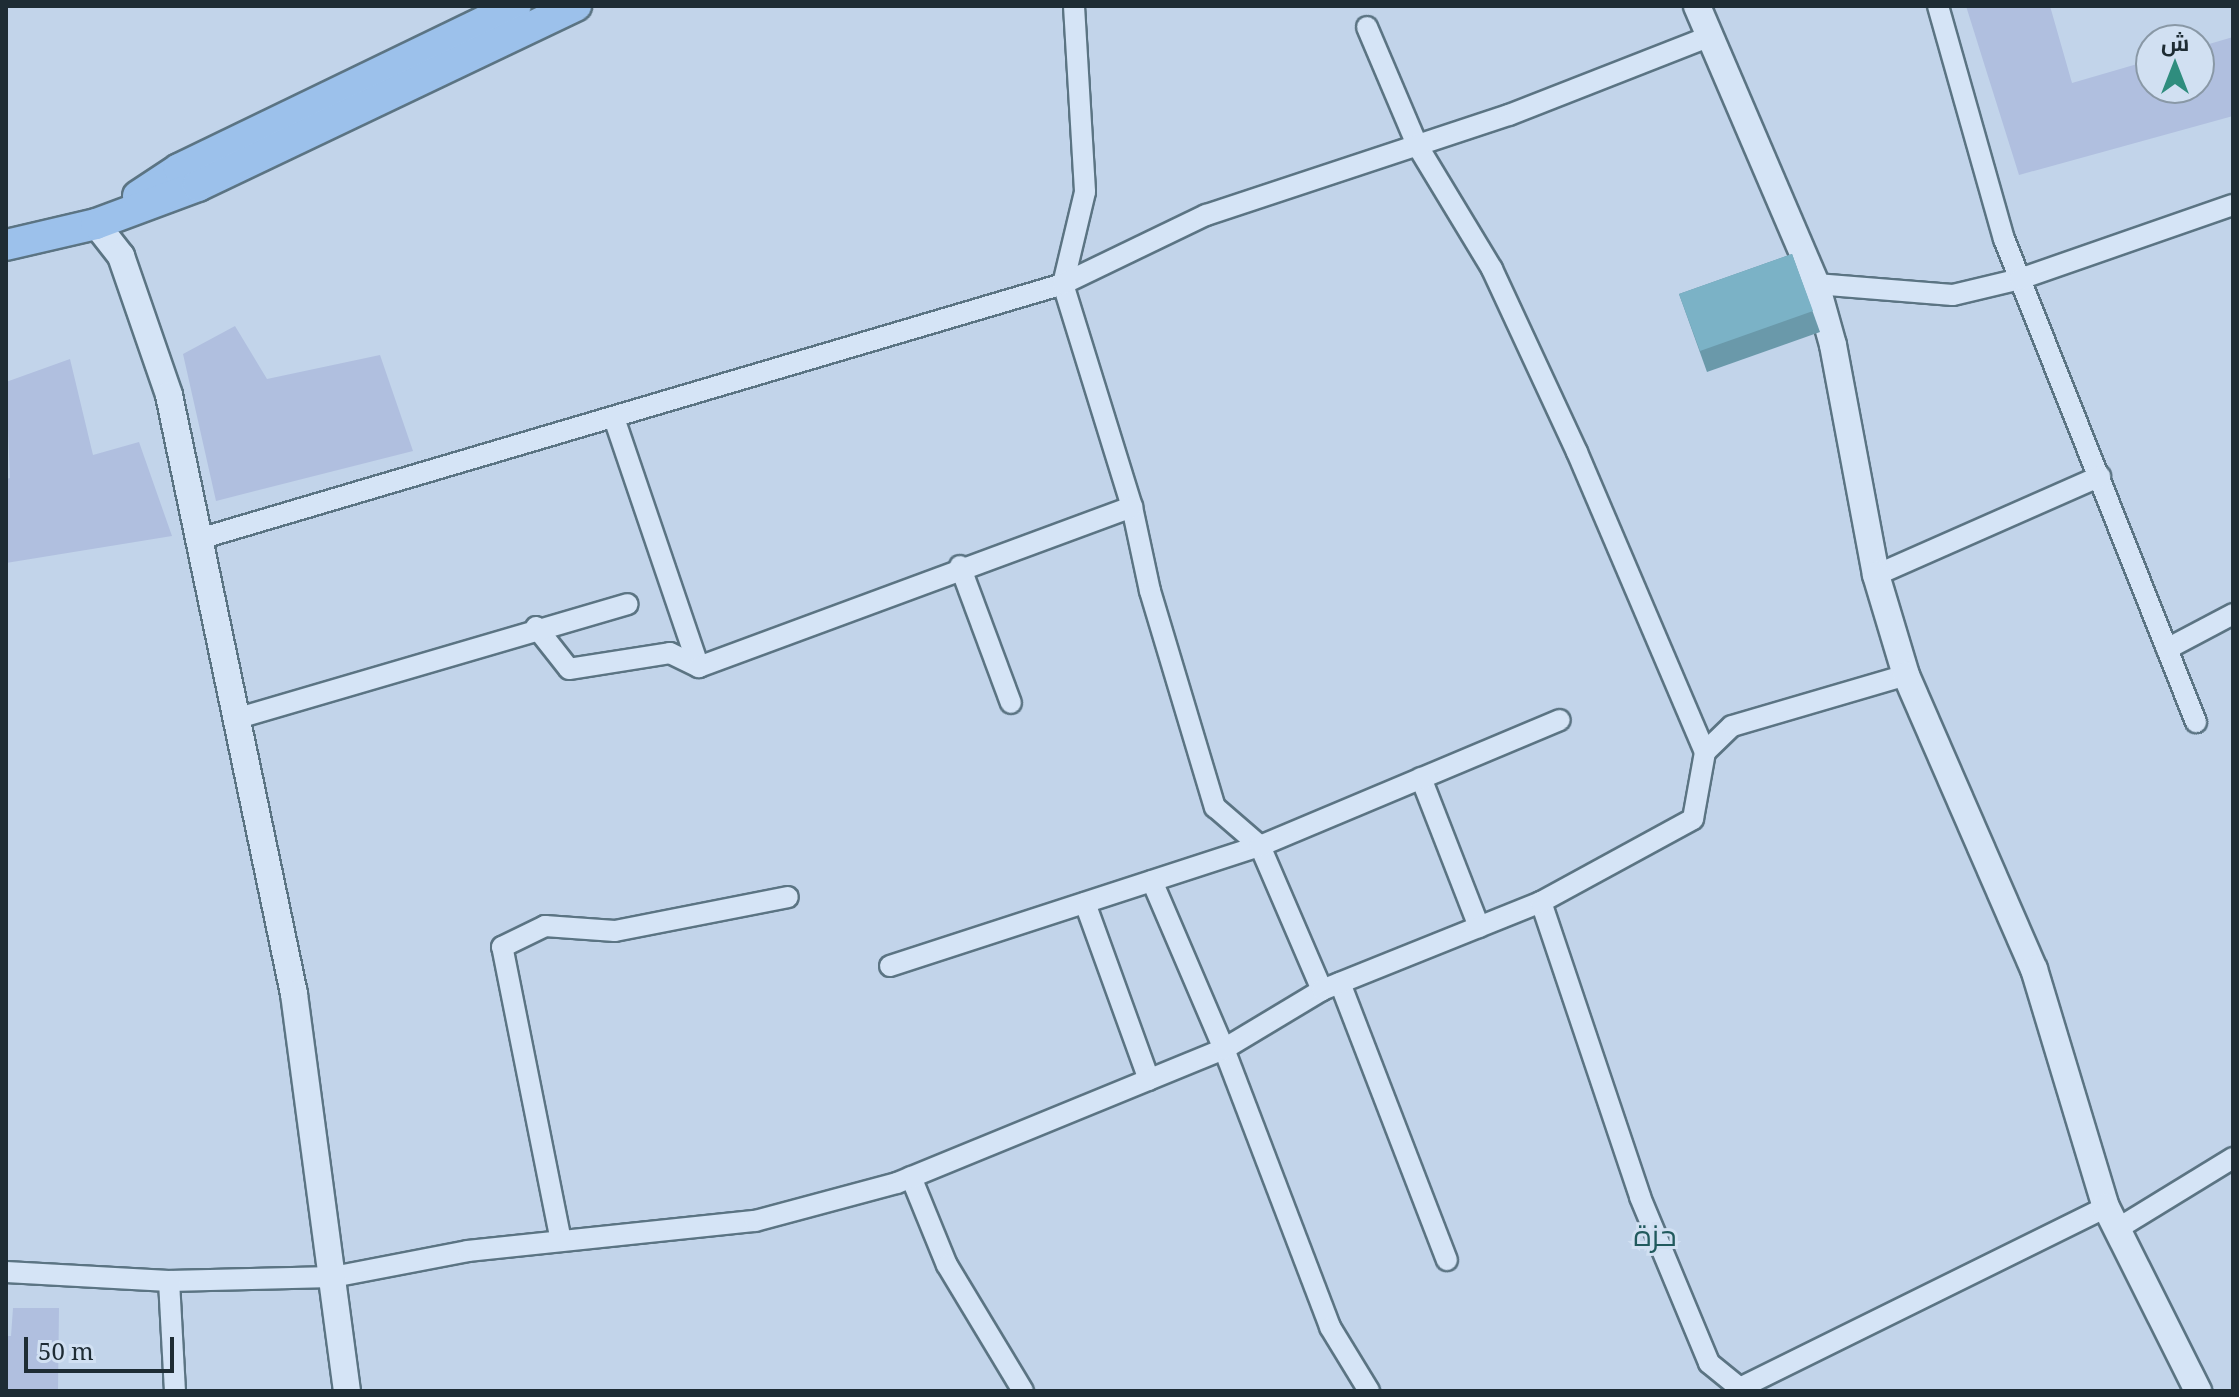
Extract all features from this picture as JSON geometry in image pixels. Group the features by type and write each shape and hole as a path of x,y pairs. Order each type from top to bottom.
{"main road":[{"path":"96,224 179,169 516,6"},
{"path":"6,245 96,224 198,186 576,6"}],"street":[{"path":"1074,6 1085,192 1063,284 1132,507 1150,591 1215,807 1260,846 1331,987 1447,1260"},
{"path":"1697,6 1816,284 1833,345 1876,575 1906,675 2034,969 2112,1218 2198,1391"},
{"path":"1938,6 2020,279 2196,722"},
{"path":"6,1272 169,1281 333,1277 468,1251 755,1221 911,1177 1224,1049 1331,987 1541,902 1693,819 1705,752 1577,452 1492,269 1417,145 1367,27"},
{"path":"199,539 1063,284 1206,215 1417,145 1708,37"},
{"path":"1816,284 1953,295 2020,279 2233,205"},
{"path":"96,224 121,256 169,395 294,994 347,1391"},
{"path":"614,418 699,667"},
{"path":"1876,575 2100,476"},
{"path":"536,627 569,669 670,653 699,667 960,566 1132,507"},
{"path":"960,566 1011,703"},
{"path":"235,719 536,627 628,604"},
{"path":"2167,649 2233,614"},
{"path":"1705,752 1732,726 1906,675"},
{"path":"890,966 1260,846 1560,720"},
{"path":"1421,778 1479,927"},
{"path":"1152,881 1224,1049 1330,1327 1369,1391"},
{"path":"561,1241 502,947 545,926 615,931 788,897"},
{"path":"1541,902 1640,1197 1709,1363 1740,1388 2112,1218 2233,1158"},
{"path":"1085,903 1149,1080"},
{"path":"911,1177 947,1265 1023,1391"},
{"path":"169,1281 175,1391"}],"shaded area":[{"path":"1966,6 2050,6 2072,83 2135,65 2135,104 2215,104 2215,42 2233,37 2233,116 2019,175"},
{"path":"235,326 267,379 380,355 413,451 216,501 183,354"},
{"path":"70,359 93,455 139,442 172,536 6,563 6,479 10,478 6,382"},
{"path":"13,1308 59,1308 58,1391 6,1391 6,1336 11,1336"}],"building":[{"path":"1792,254 1813,311 1700,351 1679,294"}],"district":[{"name":"حزة","path":"1655,1235"}]}
